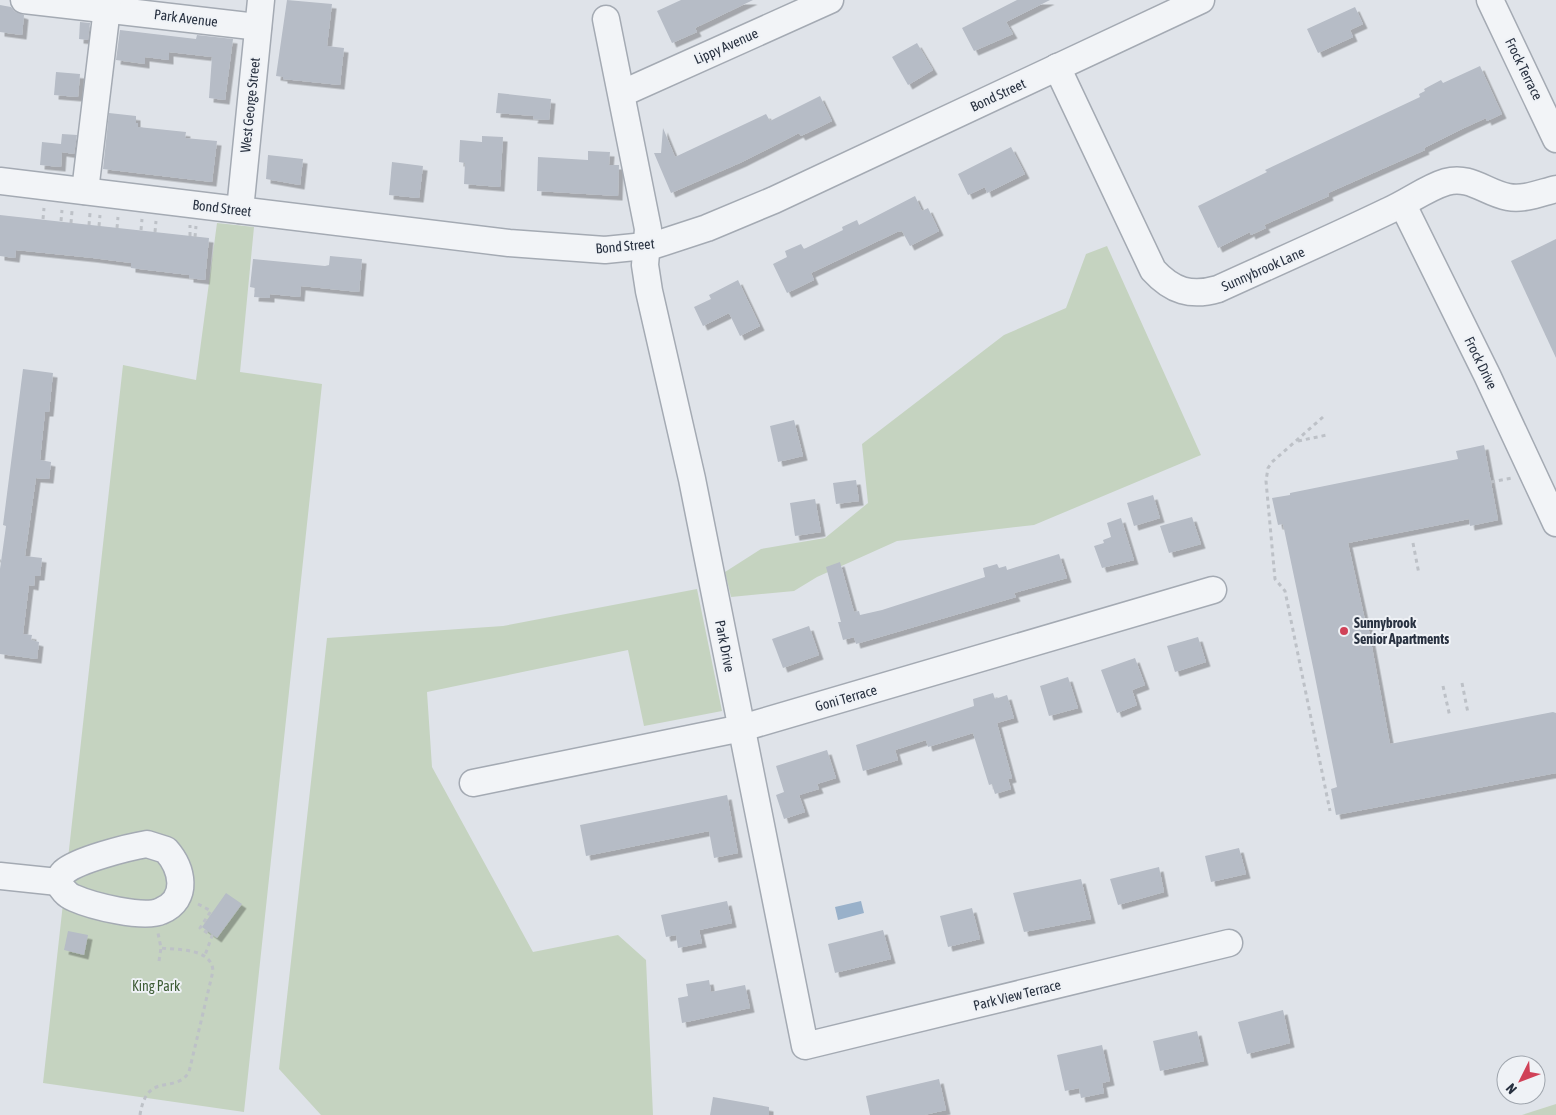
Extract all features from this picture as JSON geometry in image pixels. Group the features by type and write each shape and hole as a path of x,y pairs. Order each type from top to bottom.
{"street":[{"name":"Park Avenue","path":"24,0 107,4 258,27"},
{"name":"West George Street","path":"240,210 261,0"},
{"name":"Lippy Avenue","path":"622,93 830,0"},
{"name":"Bond Street","path":"0,181 82,205 240,210 525,245 605,250 647,247 707,228 774,200 1201,0"},
{"name":"Frock Terrace","path":"1490,0 1556,139"},
{"path":"82,205 107,4"},
{"path":"606,19 648,229 647,247"},
{"name":"Sunnybrook Lane","path":"1057,67 1147,258 1158,275 1174,289 1190,293 1218,289 1403,204 1439,184 1453,180 1471,182 1496,194 1509,197 1524,198 1556,189"},
{"name":"Frock Drive","path":"1403,204 1487,375 1556,523"},
{"name":"Park Drive","path":"647,247 645,265 650,291 690,469 805,1046"},
{"name":"Goni Terrace","path":"473,783 742,728 1213,590"},
{"path":"0,876 58,882"},
{"name":"Park View Terrace","path":"805,1046 1230,943"}],"path":[{"path":"71,223 82,205"},
{"path":"82,205 89,225"},
{"path":"42,219 44,208"},
{"path":"60,221 62,210"},
{"path":"100,214 100,226"},
{"path":"117,228 118,216"},
{"path":"141,230 142,219"},
{"path":"155,232 156,220"},
{"path":"190,224 190,236"},
{"path":"195,237 196,225"},
{"path":"1323,417 1272,462 1267,472 1275,579 1285,591 1330,811"},
{"path":"1296,441 1327,435"},
{"path":"1491,482 1518,476"},
{"path":"1413,544 1419,574"},
{"path":"1462,682 1468,713"},
{"path":"1443,686 1450,717"},
{"path":"201,904 211,911 200,928 212,936 205,955"},
{"path":"159,961 161,941"},
{"path":"140,1115 143,1098 150,1091 160,1085 184,1078 189,1072 213,970 211,961 205,955 161,948"}],"green space":[{"name":"King Park","path":"217,223 254,227 240,372 322,384 244,1112 43,1083 123,365 196,380"},
{"path":"1107,246 1201,455 1034,525 897,541 817,577 794,591 731,597 725,572 761,549 825,538 868,503 862,444 1004,335 1066,308 1086,254"},
{"path":"697,589 722,711 644,726 628,650 427,692 432,767 533,952 618,935 646,960 653,1115 321,1115 279,1069 327,638 503,626"},
{"path":"1556,1104 1556,1115 1522,1115"}],"water":[{"path":"861,901 864,913 838,920 835,907"}],"building":[{"path":"287,0 332,4 327,46 344,48 340,85 283,79 283,77 276,76"},
{"path":"681,0 753,0 695,28 697,32 672,43 657,11"},
{"path":"1017,0 1050,0 1006,22 1013,34 974,51 962,28"},
{"path":"0,5 11,7 15,12 24,15 22,35 0,32"},
{"path":"1355,7 1363,24 1350,30 1353,37 1318,53 1307,29"},
{"path":"80,22 90,23 88,40 79,39"},
{"path":"120,30 196,39 197,35 233,39 225,100 209,98 212,57 169,52 169,60 145,57 145,64 116,60"},
{"path":"917,43 933,70 908,85 892,57"},
{"path":"1480,66 1502,114 1487,121 1486,118 1464,128 1424,148 1425,150 1328,193 1329,196 1264,225 1266,228 1251,235 1250,232 1218,248 1198,206 1267,172 1265,170 1420,97 1419,94 1425,91 1424,89 1441,80 1443,83"},
{"path":"56,72 80,74 78,97 54,95"},
{"path":"498,93 551,99 549,120 533,119 534,116 496,113"},
{"path":"820,96 832,121 801,136 799,133 742,162 671,193 654,153 661,153 663,128 675,157 766,114 770,121"},
{"path":"109,113 136,116 138,127 186,132 185,138 217,141 212,182 103,169"},
{"path":"62,134 77,135 74,154 62,152 61,167 40,165 42,142 61,144"},
{"path":"482,136 503,137 500,187 464,184 465,163 459,162 460,140 482,142"},
{"path":"1011,147 1025,174 987,193 985,187 968,195 958,174"},
{"path":"588,151 610,152 609,165 619,165 618,196 537,191 538,157 588,160"},
{"path":"268,155 303,159 300,185 266,179"},
{"path":"392,162 423,166 419,198 389,195"},
{"path":"915,196 922,211 928,208 939,231 910,246 902,231 897,232 811,273 814,280 787,293 773,264 787,257 785,251 801,244 804,249 843,230 842,227 857,220 859,225"},
{"path":"0,215 209,238 205,280 189,278 189,275 131,268 131,263 93,258 16,250 15,258 0,256"},
{"path":"1556,239 1556,358 1511,261"},
{"path":"330,256 362,259 359,292 301,286 300,297 270,294 270,298 254,297 255,288 250,287 253,259 325,266 329,265"},
{"path":"738,280 760,326 740,336 729,313 703,326 694,307 711,299 709,295"},
{"path":"23,369 53,373 49,412 45,412 40,460 51,462 49,479 36,478 25,556 42,558 40,576 35,576 34,586 29,585 23,634 32,635 31,640 39,642 37,659 0,654 0,569 6,526 3,525"},
{"path":"794,420 803,456 778,462 770,426"},
{"name":"Sunnybrook Senior Apartments","path":"1484,445 1498,520 1470,526 1469,519 1348,543 1365,620 1367,620 1390,744 1553,712 1556,713 1556,773 1336,815 1331,789 1337,787 1314,672 1283,524 1278,525 1272,498 1458,459 1456,451"},
{"path":"856,480 859,501 836,504 833,483"},
{"path":"1153,495 1160,518 1134,526 1127,503"},
{"path":"815,499 821,532 795,536 790,503"},
{"path":"1192,517 1201,544 1169,553 1160,526"},
{"path":"1121,518 1134,560 1102,568 1094,546 1104,543 1103,540 1111,537 1107,523"},
{"path":"1059,554 1067,578 1014,593 1016,597 856,644 854,637 843,640 838,622 841,622 826,567 840,562 854,612 859,611 860,615 882,610 985,577 983,568 997,564 999,568 1006,566 1007,570"},
{"path":"809,626 819,655 783,668 772,639"},
{"path":"1198,637 1206,662 1175,672 1167,646"},
{"path":"1135,658 1145,685 1132,690 1137,705 1117,713 1101,670"},
{"path":"1068,677 1078,708 1049,716 1040,686"},
{"path":"993,693 995,699 1007,695 1014,718 997,723 1012,778 1008,779 1011,789 995,794 992,784 989,785 973,733 928,747 926,740 895,750 898,760 863,771 856,745 974,706 973,699"},
{"path":"827,750 836,778 817,784 819,789 799,795 805,812 784,819 776,795 784,792 776,766"},
{"path":"727,795 738,853 714,858 709,831 586,856 580,825"},
{"path":"1239,848 1246,874 1211,882 1205,856"},
{"path":"1159,867 1164,892 1118,905 1110,879"},
{"path":"1081,879 1091,919 1024,932 1013,893"},
{"path":"226,893 242,904 217,938 202,927"},
{"path":"727,901 732,923 699,930 702,943 678,948 676,935 666,937 661,915"},
{"path":"972,908 980,939 948,947 940,916"},
{"path":"883,930 891,959 835,973 828,944"},
{"path":"68,931 88,935 84,955 64,950"},
{"path":"709,980 711,992 745,985 750,1008 682,1023 678,998 688,996 686,984"},
{"path":"1283,1010 1290,1043 1247,1054 1238,1022"},
{"path":"1197,1031 1204,1061 1160,1071 1153,1041"},
{"path":"1102,1045 1110,1081 1102,1083 1104,1093 1081,1098 1079,1088 1065,1091 1057,1055"},
{"path":"939,1079 946,1110 924,1115 870,1115 866,1096"},
{"path":"713,1097 769,1107 769,1115 710,1115"}],"place":[{"name":"Sunnybrook Senior Apartments","path":"1344,631"}]}
